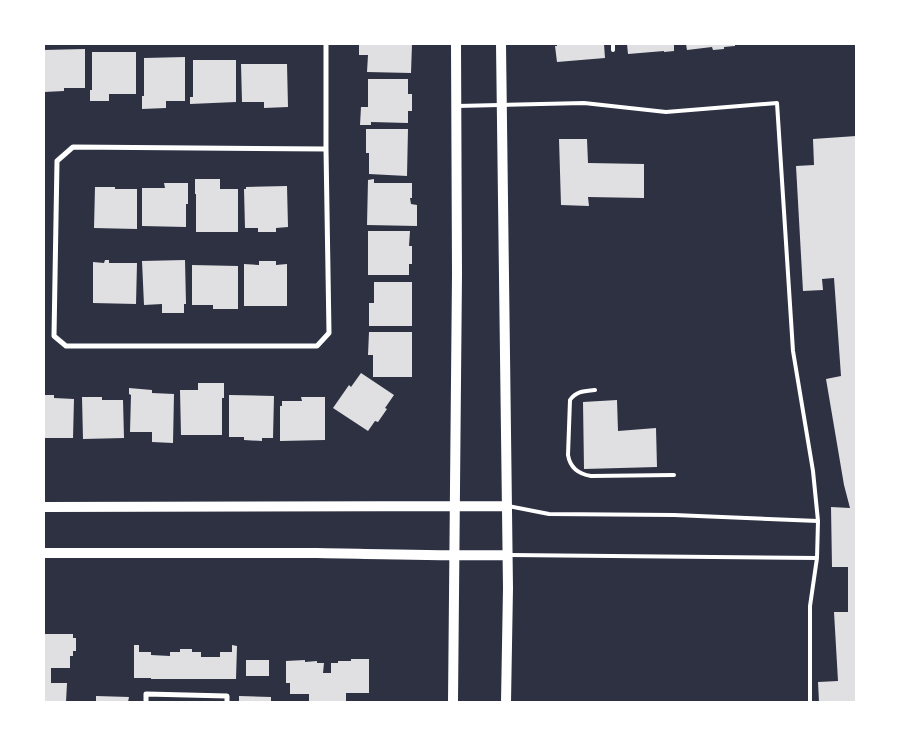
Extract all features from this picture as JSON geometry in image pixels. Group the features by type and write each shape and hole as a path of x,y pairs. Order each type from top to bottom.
{"main road":[{"path":"453,702 457,274 456,44"},
{"path":"501,44 507,506 506,702"},
{"path":"44,507 507,506"},
{"path":"44,553 507,555"}],"street":[{"path":"326,44 329,333 317,346 66,346 54,336 57,161 73,147 326,149"},
{"path":"146,702 146,694 227,696 227,702"}],"lane":[{"path":"613,44 614,50"},
{"path":"456,106 584,103 666,112 778,103 793,351 814,480 818,521 817,558 810,606 810,702"},
{"path":"594,390 580,391 574,394 570,400 568,455 572,466 583,475 591,476 674,475"},
{"path":"507,506 549,514 674,515 818,521"},
{"path":"507,555 817,558"}],"building":[{"path":"359,44 412,44 411,73 367,72 368,55 359,55"},
{"path":"557,44 604,44 605,58 557,62 555,46"},
{"path":"627,44 674,44 674,51 628,54"},
{"path":"686,44 735,44 735,46 713,50 712,47 687,50"},
{"path":"85,49 85,88 64,88 64,91 44,92 44,50"},
{"path":"92,52 136,52 136,94 109,94 109,101 90,101 90,90 92,90"},
{"path":"185,57 185,101 166,101 166,108 142,109 144,58"},
{"path":"193,60 236,60 236,102 190,104 190,97 193,97"},
{"path":"241,64 287,64 288,107 264,108 264,102 242,102"},
{"path":"368,79 408,79 408,94 412,94 412,111 408,111 408,123 371,122 371,125 360,125 361,107 368,107"},
{"path":"366,129 408,129 407,176 369,174 369,153 366,153"},
{"path":"856,136 856,702 819,702 818,682 838,681 834,612 848,612 848,567 832,567 831,507 850,508 844,485 826,379 841,376 834,278 822,279 823,290 803,291 796,166 814,165 813,139"},
{"path":"559,139 587,139 588,163 644,164 644,198 588,197 589,206 561,205"},
{"path":"195,179 220,179 220,189 238,189 238,232 196,232"},
{"path":"374,179 374,183 412,183 412,198 410,198 411,204 417,205 417,226 367,225 368,180"},
{"path":"164,183 188,183 186,227 142,226 142,188 165,188"},
{"path":"287,186 288,227 276,228 276,232 258,232 258,228 245,228 244,189 246,187"},
{"path":"95,187 137,189 137,229 94,228"},
{"path":"368,231 410,231 409,246 412,246 412,264 409,264 409,275 368,275"},
{"path":"105,260 109,260 109,263 137,263 136,304 93,303 93,262 104,263"},
{"path":"185,260 186,304 184,304 184,313 162,313 162,304 144,305 142,261"},
{"path":"259,261 276,261 276,265 287,264 287,306 244,306 244,264 259,265"},
{"path":"192,265 238,266 238,309 213,309 213,305 192,305"},
{"path":"374,282 412,282 412,326 369,326 369,303 374,303"},
{"path":"369,332 412,332 412,377 373,377 373,355 368,355"},
{"path":"361,373 394,395 378,422 375,421 368,431 333,408 349,385 351,387"},
{"path":"198,383 224,383 222,435 181,435 180,390 198,390"},
{"path":"129,388 152,390 152,393 174,394 173,443 152,442 152,432 130,432 131,395 129,394"},
{"path":"44,395 54,395 54,398 74,399 73,438 44,438"},
{"path":"229,395 274,396 273,438 262,438 262,441 244,440 244,437 229,437"},
{"path":"82,397 102,397 102,400 123,400 124,438 83,439"},
{"path":"301,397 325,397 325,440 280,441 280,406 282,406 282,401 302,401"},
{"path":"617,400 618,431 656,428 657,467 584,469 583,402"},
{"path":"44,634 73,634 73,638 76,638 76,651 73,651 73,656 70,656 70,668 51,668 51,683 67,683 66,702 44,702"},
{"path":"134,645 139,645 139,652 151,652 151,655 170,656 170,652 180,652 180,649 192,649 192,652 201,652 201,657 220,657 220,652 232,652 232,645 237,646 236,679 134,678"},
{"path":"351,659 369,659 369,693 346,693 346,702 309,702 309,694 290,694 290,683 286,683 286,661 317,661 317,663 324,663 323,673 331,673 331,663 351,661"},
{"path":"246,660 269,660 269,676 246,676"},
{"path":"96,696 129,697 128,702 96,702"},
{"path":"239,696 271,697 271,702 239,702"}]}
